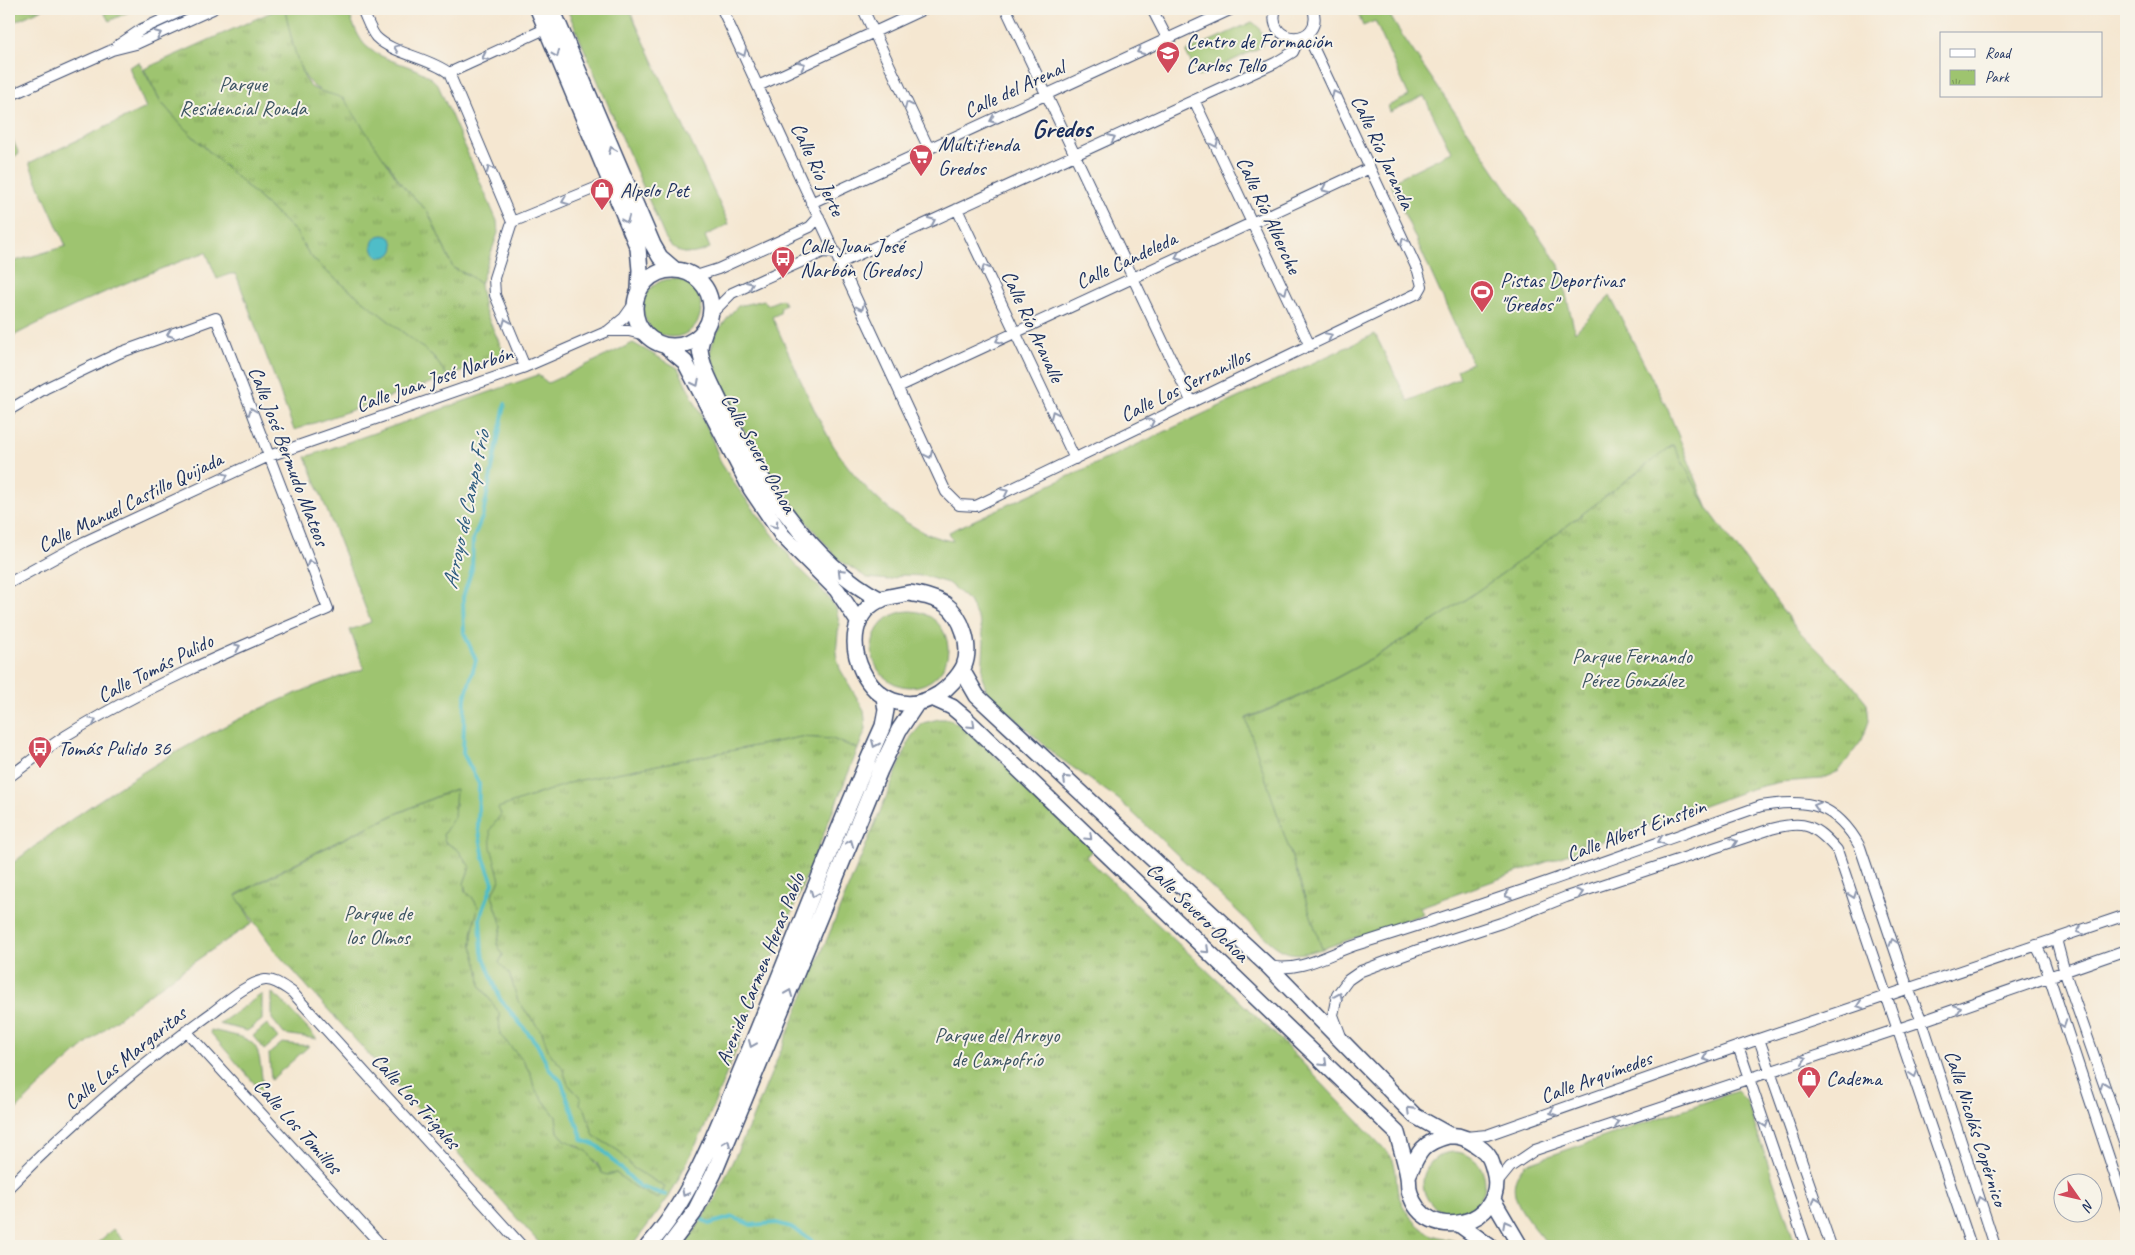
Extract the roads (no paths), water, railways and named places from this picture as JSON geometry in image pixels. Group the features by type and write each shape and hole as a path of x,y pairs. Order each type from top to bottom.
{"main road":[{"path":"538,9 638,248 640,270 637,296 638,323 645,335 666,346 677,346 692,342 704,330 712,313 710,295 696,276 674,269 660,257 653,245 552,9"},
{"path":"637,296 653,274 674,269"},
{"name":"Calle Severo Ochoa","path":"704,330 700,347 705,370 732,426 764,480 797,527 816,548 849,580 881,600"},
{"name":"Calle Severo Ochoa","path":"666,346 685,362 751,489 782,535 837,590 859,622"},
{"path":"908,593 926,595 946,605 955,614 964,630 967,647 966,661 962,670 944,691 925,701 899,702 884,697 870,686 858,663 855,644 859,622 869,609 881,600 908,593"},
{"name":"Calle Severo Ochoa","path":"962,670 978,696 1268,966 1415,1116 1458,1136"},
{"name":"Avenida Carmen Heras Pablo","path":"648,1246 663,1230 684,1196 728,1102 883,726 886,710 884,697"},
{"name":"Calle Severo Ochoa","path":"925,701 952,707 964,717 1397,1133 1408,1176"},
{"name":"Avenida Carmen Heras Pablo","path":"669,1246 694,1214 714,1173 888,752 899,730 925,701"},
{"path":"1460,1225 1486,1210 1493,1200 1497,1183 1489,1154 1458,1136 1432,1141 1419,1151 1408,1176 1410,1193 1422,1213 1439,1223 1460,1225 1489,1246"},
{"path":"1493,1200 1520,1246"}],"street":[{"path":"112,50 142,29 186,9"},
{"path":"9,96 112,50 136,44 213,9"},
{"path":"362,9 375,36 388,45 439,65 449,73 512,222 494,278 495,295 525,367"},
{"name":"Calle Río Jerte","path":"722,9 946,492 959,505"},
{"path":"863,9 929,149"},
{"path":"758,86 924,9"},
{"path":"1006,9 1192,403"},
{"path":"1152,9 1167,38"},
{"name":"Calle del Arenal","path":"812,203 1232,9"},
{"path":"1276,9 1275,19 1278,30 1288,37 1303,35"},
{"path":"712,313 732,293 822,252 838,258 957,209 1286,58 1293,52 1303,35 1315,22 1313,9"},
{"path":"449,73 545,29"},
{"name":"Calle Río Jaranda","path":"1303,35 1370,168 1418,272 1422,286"},
{"name":"Calle Río Alberche","path":"1194,100 1310,346"},
{"name":"Calle Candeleda","path":"898,387 1370,168"},
{"path":"512,222 610,182"},
{"name":"Calle Río Aravalle","path":"957,209 1075,459"},
{"path":"696,276 718,269 810,227 819,217"},
{"name":"Calle Los Serranillos","path":"959,505 976,506 1407,299 1418,293 1422,286"},
{"name":"Calle Juan José Narbón","path":"269,456 525,367 608,331 624,318 637,296"},
{"name":"Calle José Bermudo Mateos","path":"9,410 46,388 119,353 216,318 328,608"},
{"name":"Calle Juan José Narbón","path":"608,331 629,331 645,335"},
{"name":"Calle Manuel Castillo Quijada","path":"9,583 84,542 269,456"},
{"name":"Calle Tomás Pulido","path":"9,778 67,735 161,683 235,647 328,608"},
{"name":"Calle Albert Einstein","path":"1268,966 1278,968 1303,967 1339,950 1450,915 1761,806 1802,802 1822,807 1838,817 1852,831 1867,866 1908,989"},
{"name":"Calle Albert Einstein","path":"1343,1042 1333,1015 1337,995 1348,980 1361,971 1501,923 1566,897 1793,823 1810,827 1825,837 1837,850 1886,996"},
{"name":"Calle Arquímedes","path":"1458,1136 1487,1135 1759,1038 2126,915"},
{"path":"2056,939 2065,973 2126,1147"},
{"path":"2036,944 2044,962 2126,1209"},
{"path":"1497,1183 1510,1167 1534,1150 1922,1021 2048,977 2065,973 2126,950"},
{"name":"Calle Las Margaritas","path":"9,1188 96,1103 186,1031 244,989 264,980 279,983"},
{"name":"Calle Los Trigales","path":"279,983 292,992 522,1246"},
{"path":"1908,989 1922,1021"},
{"path":"1886,996 1898,1028"},
{"name":"Calle Nicolás Copérnico","path":"1922,1021 1995,1246"},
{"name":"Calle Nicolás Copérnico","path":"1898,1028 1971,1246"},
{"name":"Calle Los Tomillos","path":"186,1031 382,1246"},
{"path":"1759,1038 1832,1246"},
{"path":"1738,1046 1806,1246"}],"water":[{"path":"383,235 391,238 394,246 391,254 383,257 375,254 372,246 375,238"}],"waterway":[{"name":"Arroyo de Campo Frío","path":"505,404 483,515 473,539 472,569 463,597 464,633 476,660 465,698 463,753 479,784 478,826 484,859 493,883 480,918 482,952 500,999 537,1044 550,1070 561,1081 583,1140 598,1146 640,1187 666,1195"},
{"path":"700,1218 709,1224 733,1217 751,1225 776,1223 791,1227 811,1240 815,1246"}],"place":[{"name":"Centro de Formación Carlos Tello","path":"1168,74"},
{"name":"Multitienda Gredos","path":"921,177"},
{"name":"Alpelo Pet","path":"602,211"},
{"name":"Calle Juan José Narbón (Gredos)","path":"783,279"},
{"name":"Pistas Deportivas \"Gredos\"","path":"1482,313"},
{"name":"Tomás Pulido 36","path":"40,769"},
{"name":"Cadema","path":"1809,1099"}],"district":[{"name":"Gredos","path":"1062,128"}],"park label":[{"name":"Parque Residencial Ronda","path":"243,96"},
{"name":"Parque Fernando Pérez González","path":"1632,668"},
{"name":"Parque de los Olmos","path":"378,925"},
{"name":"Parque del Arroyo de Campofrío","path":"997,1047"}]}
